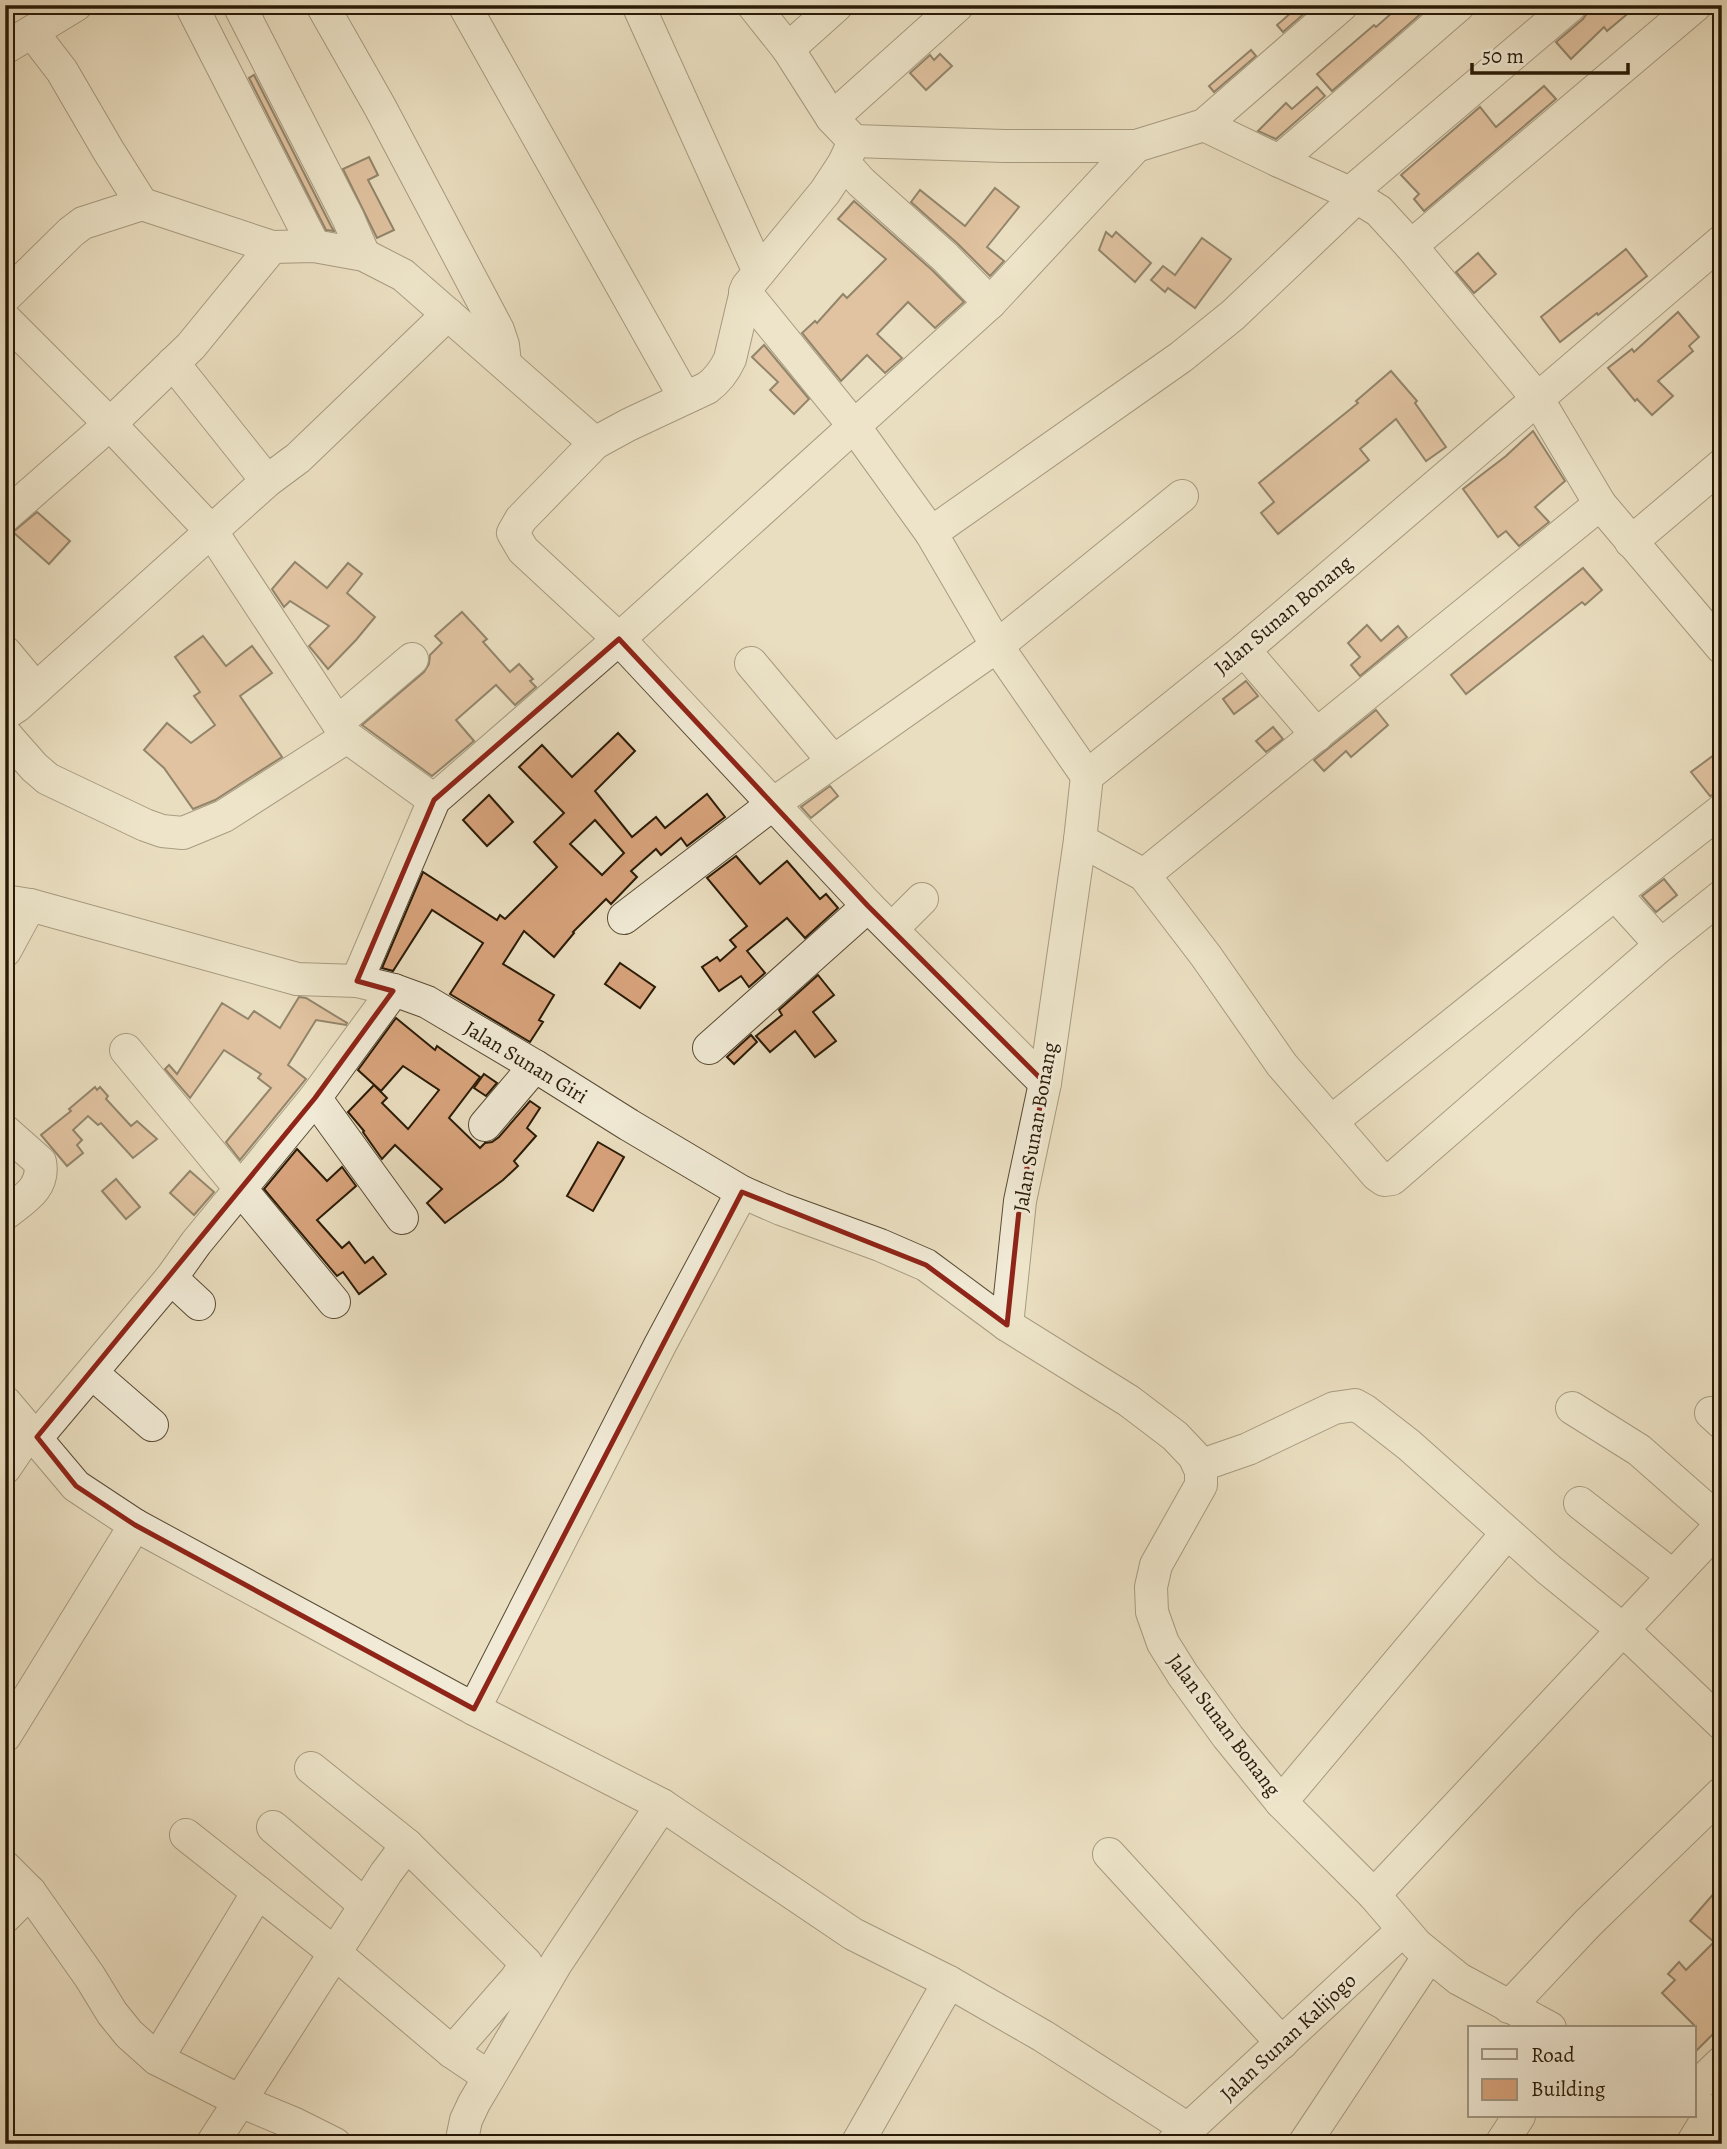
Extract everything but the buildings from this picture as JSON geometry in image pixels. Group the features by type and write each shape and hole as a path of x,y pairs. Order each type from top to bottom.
{"street":[{"path":"76,5 18,40 62,71 142,204"},
{"path":"191,5 314,246"},
{"path":"239,5 348,218 364,255"},
{"path":"322,5 380,107 498,330 505,363"},
{"path":"464,5 685,398"},
{"path":"638,5 752,282 931,533 997,646 1087,776"},
{"path":"753,5 788,49 832,118 866,188 944,257 990,303"},
{"path":"788,49 837,5"},
{"path":"832,118 958,5"},
{"path":"849,152 1004,146 1136,146 1204,125 1342,5"},
{"path":"1279,161 1459,5"},
{"path":"931,533 1181,357 1233,315 1354,195 1571,5"},
{"path":"1411,246 1696,5"},
{"path":"1204,125 1354,195 1379,211 1536,398 1601,504 1631,542 1719,639"},
{"path":"356,981 434,800 619,639 990,303 1136,146"},
{"path":"849,152 807,215 752,282 730,359 716,381 707,388 595,443 520,519 513,533 523,550 619,639 868,906 1045,1083"},
{"path":"5,297 83,223 142,204 272,247 314,246 364,255 404,275 595,443"},
{"name":"Jalan Sunan Bonang","path":"1007,1325 1020,1201 1045,1083 1087,776 1244,650 1722,241"},
{"path":"5,516 110,424 191,346 272,247"},
{"path":"5,714 267,481 298,457 448,314"},
{"path":"5,319 110,424 212,532 343,729 434,800"},
{"path":"173,363 267,481"},
{"path":"1631,542 1722,465"},
{"path":"624,918 773,804 997,646 1182,496"},
{"path":"1144,875 1601,504"},
{"path":"1244,650 1317,735"},
{"path":"5,652 36,689"},
{"path":"5,734 48,779 145,825 162,831 183,833 224,816 343,729 412,659"},
{"path":"751,663 833,761"},
{"path":"1332,1121 1722,810"},
{"path":"1080,841 1144,875 1206,956 1282,1065 1384,1180 1392,1179 1661,945 1722,896"},
{"path":"1615,894 1661,945"},
{"path":"892,929 922,899"},
{"path":"5,951 18,903"},
{"name":"Jalan Sunan Giri","path":"18,903 297,979 356,981 394,990 427,1002 742,1192 781,1209 880,1244 926,1265 1007,1325"},
{"path":"709,1048 868,906"},
{"path":"5,1468 33,1434 92,1373 170,1278 315,1098 394,990"},
{"path":"126,1050 334,1302"},
{"path":"485,1125 535,1066"},
{"path":"315,1098 402,1218"},
{"path":"5,1131 40,1162 41,1177 32,1193 5,1214"},
{"path":"474,1709 654,1357 742,1192"},
{"path":"170,1278 199,1304"},
{"path":"1007,1325 1129,1401 1175,1437 1194,1456 1199,1466 1248,1449 1334,1408 1355,1405 1364,1410 1409,1445 1547,1569 1622,1629 1722,1724"},
{"path":"92,1373 152,1426"},
{"path":"5,1402 76,1486 135,1525 474,1709 662,1805 853,1934 949,1982 1043,2035 1180,2136"},
{"path":"1374,1895 1722,1524 1639,1450 1572,1408"},
{"name":"Jalan Sunan Bonang","path":"1199,1466 1202,1479 1198,1494 1156,1565 1151,1587 1152,1612 1163,1643 1228,1737 1281,1802 1374,1895 1429,1956 1459,1979 1546,2026"},
{"path":"1580,1503 1673,1576"},
{"path":"5,1736 135,1525"},
{"path":"1281,1802 1507,1533"},
{"path":"311,1768 407,1845 536,1971"},
{"path":"1509,2007 1588,1923 1722,1793"},
{"path":"461,2144 466,2120 489,2077 536,1971 662,1805"},
{"path":"273,1827 365,1905"},
{"path":"186,1835 453,2052 489,2077"},
{"path":"212,2144 365,1905 407,1845"},
{"path":"1109,1854 1282,2043"},
{"path":"5,1867 30,1892 112,2013 129,2034 157,2059 240,2101 335,2144"},
{"path":"5,1917 30,1892"},
{"path":"157,2059 258,1892"},
{"name":"Jalan Sunan Kalijogo","path":"1180,2136 1403,1930"},
{"path":"1304,2144 1429,1956"},
{"path":"453,2052 516,1979 536,1971"},
{"path":"858,2144 949,1982"},
{"path":"1692,2144 1722,2062"},
{"path":"1501,2144 1518,2118"}],"highlighted area":[{"path":"619,639 868,906 1045,1083 1020,1201 1007,1325 926,1265 742,1192 474,1709 135,1525 76,1486 37,1437 315,1098 393,991 357,981 434,800"}]}
